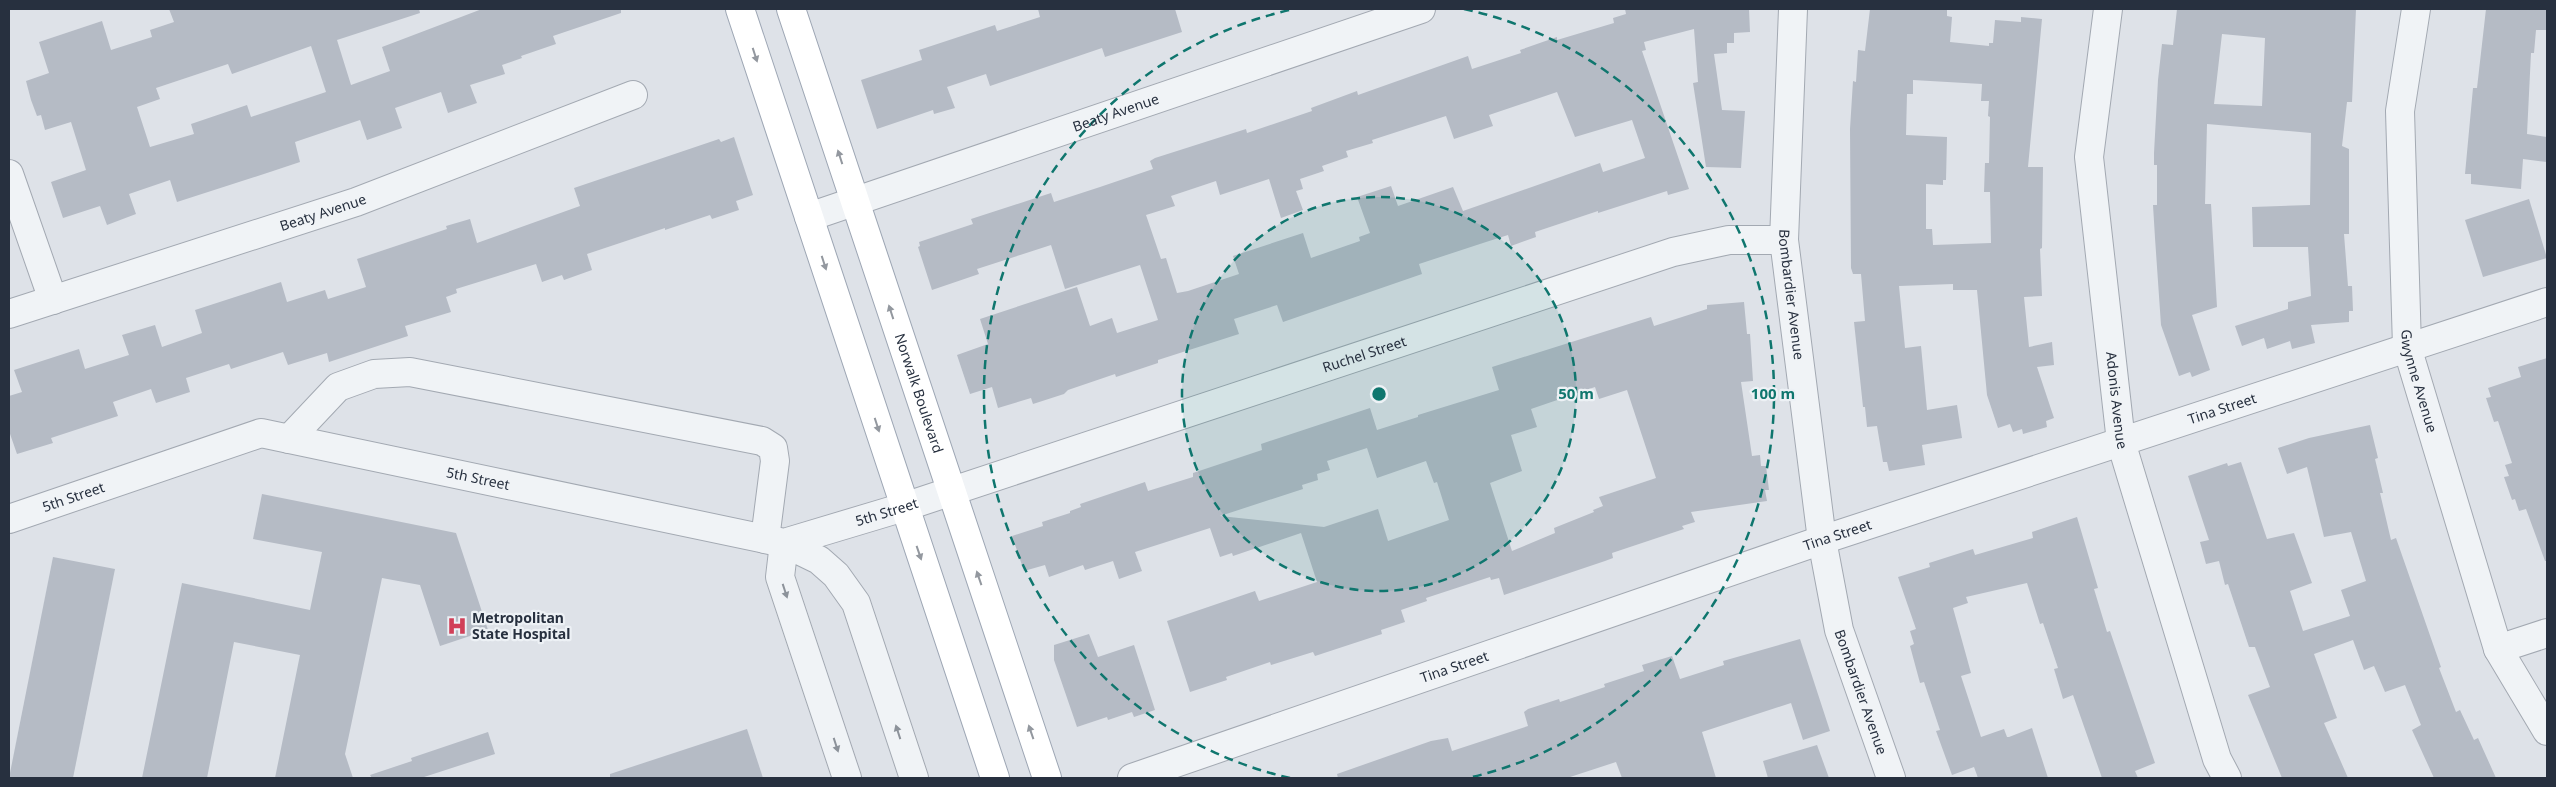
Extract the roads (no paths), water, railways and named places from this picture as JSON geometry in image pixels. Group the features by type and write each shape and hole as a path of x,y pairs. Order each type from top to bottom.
{"main road":[{"path":"740,9 995,778"},
{"name":"Norwalk Boulevard","path":"791,9 1047,778"}],"street":[{"name":"Beaty Avenue","path":"809,217 1421,9"},
{"name":"Bombardier Avenue","path":"1793,9 1784,240 1822,540 1839,630 1891,778"},
{"name":"Adonis Avenue","path":"2108,9 2089,158 2122,442 2217,760 2227,778"},
{"name":"Gwynne Avenue","path":"2416,9 2400,112 2407,347 2498,649 2547,731"},
{"name":"Beaty Avenue","path":"9,314 356,202 633,95"},
{"path":"9,174 53,300"},
{"name":"Ruchel Street","path":"950,491 1673,252 1729,240 1784,240"},
{"name":"Tina Street","path":"1132,778 1822,540 2547,302"},
{"path":"289,439 338,387 374,374 410,372 762,441 773,448 775,461 775,541 780,577 847,778"},
{"name":"5th Street","path":"9,519 261,433 775,541 904,507 950,491"},
{"path":"775,541 819,560 836,575 856,603 914,778"},
{"path":"2498,649 2547,633"}],"place":[{"name":"Metropolitan State Hospital","path":"457,626"}]}
